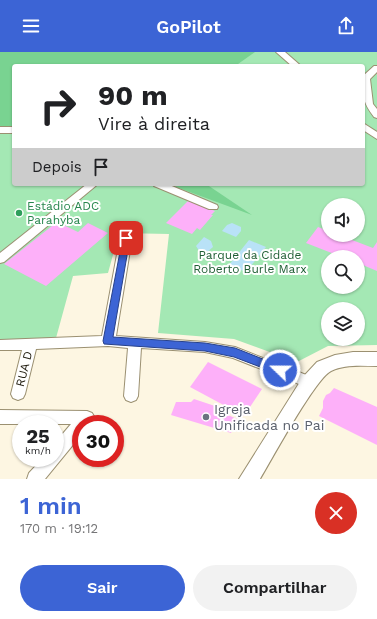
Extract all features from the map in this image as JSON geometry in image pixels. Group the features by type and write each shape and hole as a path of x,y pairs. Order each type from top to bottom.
{"main road":[{"path":"249,479 309,382 323,367 335,362 353,359 377,359"}],"street":[{"path":"280,52 295,64"},
{"path":"377,68 366,78 369,104 377,115"},
{"path":"365,127 377,136"},
{"path":"0,130 12,130"},
{"path":"0,258 90,186"},
{"path":"163,186 213,207"},
{"path":"108,341 126,238"},
{"path":"0,345 108,341 205,347 235,353 309,382"},
{"path":"130,396 135,343"},
{"name":"RUA D","path":"18,394 30,344"},
{"path":"0,417 72,421"},
{"path":"64,444 72,435"},
{"path":"35,479 45,467"}],"green space":[{"name":"Parque da Cidade Roberto Burle Marx","path":"0,52 377,52 377,345 365,345 365,302 321,302 321,346 328,346 297,362 234,339 158,333 169,234 119,233 108,273 73,276 56,338 0,340"},
{"path":"0,52 255,52 238,64 12,64 12,130 0,130"},
{"path":"173,186 209,186 252,215"}],"water":[{"path":"232,223 241,227 241,231 236,237 222,231 227,225"},
{"path":"204,237 211,241 213,247 207,252 200,252 196,246"},
{"path":"249,240 266,247 246,272 229,265"}],"building":[{"path":"188,201 215,211 200,230 197,228 192,234 166,223"},
{"path":"57,222 78,232 88,223 108,233 46,286 4,264"},
{"path":"318,227 321,228 321,242 357,242 373,248 377,242 377,271 365,266 365,250 324,250 306,243"},
{"path":"208,362 262,389 244,416 190,387"},
{"path":"334,388 377,407 377,445 319,416 323,408 323,401 326,395"},
{"name":"Igreja Unificada no Pai","path":"194,399 224,409 228,415 237,419 231,433 171,415 176,402 191,402"}],"place":[{"name":"Estádio ADC Parahyba","path":"19,213"},
{"name":"Igreja Unificada no Pai","path":"206,417"}],"route":[{"path":"126,238 108,341 205,347 235,353 280,370"}]}
